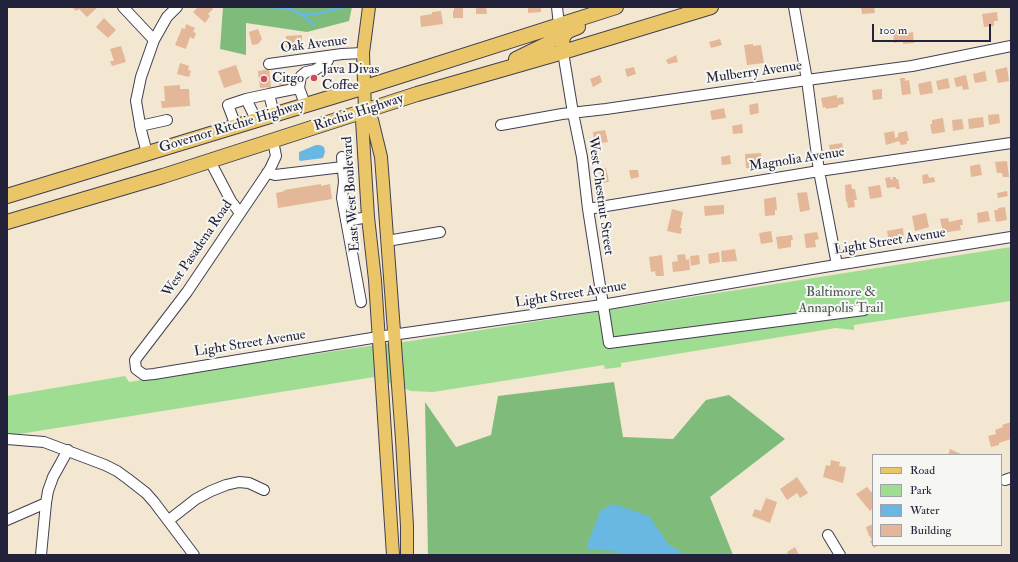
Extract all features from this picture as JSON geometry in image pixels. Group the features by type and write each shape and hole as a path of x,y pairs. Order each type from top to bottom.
{"highway":[{"name":"Governor Ritchie Highway","path":"7,196 616,7"},
{"path":"563,52 562,41 568,30 625,7"},
{"name":"Ritchie Highway","path":"7,222 163,176 417,94 711,7"},
{"path":"481,76 549,43 560,25"}],"main road":[{"path":"364,111 363,53 369,7"},
{"name":"East West Boulevard","path":"364,111 362,120 368,217 375,280 393,555"},
{"name":"East West Boulevard","path":"364,111 372,120 381,157 406,518 407,555"}],"street":[{"path":"124,7 154,40"},
{"path":"147,153 140,126 136,101 141,78 154,40 167,17 177,7"},
{"path":"557,7 560,25"},
{"path":"794,7 807,80 819,171 837,265"},
{"name":"Mulberry Avenue","path":"501,125 562,114 912,66 1011,46"},
{"name":"West Chestnut Street","path":"563,52 582,157 588,209 608,343 864,310"},
{"name":"Oak Avenue","path":"269,64 363,53"},
{"path":"306,104 299,88 301,76 306,72 315,70 326,62 330,56"},
{"path":"236,126 228,105 246,99 299,88"},
{"path":"269,94 274,114"},
{"path":"246,99 256,119"},
{"path":"140,126 167,120"},
{"name":"West Pasadena Road","path":"136,369 135,360 187,292 267,173 276,156 272,141"},
{"name":"Magnolia Avenue","path":"588,209 819,171 1011,143"},
{"path":"210,161 231,201 240,213"},
{"path":"267,173 275,175 342,162 344,182 342,198 361,302"},
{"path":"346,221 368,217"},
{"path":"387,241 440,232"},
{"name":"Light Street Avenue","path":"136,369 144,375 154,374 378,337 602,305 1011,237"},
{"path":"7,439 44,442 105,465 128,479 146,494 169,520 194,555"},
{"path":"38,554 46,503 52,477 68,450"},
{"path":"169,520 196,499 226,485 239,482 249,483 264,490"},
{"path":"7,520 46,503"},
{"path":"828,535 840,555"}],"green space":[{"path":"223,7 352,7 349,21 307,32 246,23 246,55 220,49"},
{"name":"Baltimore & Annapolis Trail","path":"1011,247 1011,301 854,325 854,330 836,328 621,363 621,367 605,369 604,365 433,392 411,391 374,377 7,436 7,396 125,376 129,382 411,341"},
{"path":"614,382 623,437 673,439 706,400 729,395 785,439 710,497 733,555 428,555 425,402 456,447 491,435 498,396"}],"water":[{"path":"316,145 324,147 325,152 323,158 300,161 299,152"},
{"path":"613,504 649,516 668,544 686,555 624,555 615,551 587,549 587,545 601,510"}],"building":[{"path":"72,7 97,8 87,17 79,9 76,11"},
{"path":"198,7 211,7 213,9 208,14 210,16 205,23 193,12"},
{"path":"454,7 463,7 463,18 453,18"},
{"path":"476,7 486,7 487,14 476,14"},
{"path":"528,7 541,7 541,12 528,13"},
{"path":"861,7 874,7 875,13 862,14"},
{"path":"441,11 443,24 421,27 420,16"},
{"path":"997,12 998,21 994,21 994,26 984,27 982,14"},
{"path":"104,18 116,30 108,38 96,27"},
{"path":"186,24 195,28 193,32 196,33 194,39 190,37 186,49 175,45 182,28 185,29"},
{"path":"258,29 262,39 258,44 252,45 249,32"},
{"path":"901,31 902,34 913,32 914,43 903,44 903,41 894,43 893,32"},
{"path":"302,35 302,46 286,48 286,36"},
{"path":"720,39 722,45 711,48 709,42"},
{"path":"753,44 753,46 761,45 764,63 747,65 744,45"},
{"path":"121,46 126,62 112,66 110,61 114,61 110,49"},
{"path":"676,55 678,62 668,64 666,60"},
{"path":"180,63 189,66 188,70 191,71 189,77 177,74"},
{"path":"236,65 242,82 224,88 218,71"},
{"path":"634,67 636,74 627,77 625,69"},
{"path":"1007,67 1009,81 998,83 995,70"},
{"name":"Citgo","path":"269,69 271,87 260,88 258,71"},
{"path":"985,71 987,81 975,83 973,74"},
{"path":"600,75 602,82 593,87 590,79"},
{"path":"966,75 969,89 963,90 962,86 956,87 954,78"},
{"path":"900,78 905,78 905,81 909,80 911,94 902,95"},
{"path":"948,78 950,88 938,90 936,81"},
{"name":"Citgo","path":"292,80 294,88 281,91 279,83"},
{"path":"931,81 933,93 920,95 918,84"},
{"path":"180,85 180,89 189,89 190,106 162,108 161,101 165,101 164,86"},
{"path":"882,89 882,99 873,100 872,90"},
{"path":"837,95 837,98 843,97 844,104 838,105 838,107 823,108 821,98"},
{"path":"758,103 759,113 750,115 749,105"},
{"path":"724,108 726,118 712,120 710,111"},
{"path":"999,114 1000,123 989,125 988,115"},
{"path":"983,117 984,127 969,129 968,119"},
{"path":"943,118 945,132 932,134 930,124 932,124 932,120"},
{"path":"962,119 964,129 953,131 952,120"},
{"path":"742,124 743,133 733,134 732,126"},
{"path":"605,130 608,142 594,144 593,132"},
{"path":"894,131 895,138 898,137 898,133 907,131 909,141 906,141 907,144 901,145 899,141 886,145 884,133"},
{"path":"842,143 844,153 831,155 829,145"},
{"path":"761,153 762,163 755,164 755,168 746,168 745,154"},
{"path":"730,155 731,164 722,165 721,157"},
{"path":"1007,161 1009,177 1003,177 1002,173 997,173 995,162"},
{"path":"980,164 982,175 971,177 970,166"},
{"path":"606,168 609,182 601,183 599,169"},
{"path":"629,170 638,170 639,177 631,179"},
{"path":"928,174 929,178 934,177 935,182 923,184 922,175"},
{"path":"890,177 891,180 893,179 892,177 896,177 896,179 898,179 900,189 896,189 895,187 887,188 885,178"},
{"path":"321,184 321,186 330,184 332,199 278,208 276,193 285,191 284,190"},
{"path":"851,184 852,189 855,189 857,200 854,200 855,207 848,208 847,201 846,202 845,185"},
{"path":"880,185 882,197 870,199 868,187"},
{"path":"1007,191 1008,196 998,198 997,193"},
{"path":"807,192 810,210 800,212 797,193"},
{"path":"776,197 777,210 775,210 775,215 765,216 764,199"},
{"path":"724,205 724,214 705,216 704,206"},
{"path":"1005,207 1007,220 996,222 994,210"},
{"path":"672,209 683,212 680,228 682,228 681,234 667,231"},
{"path":"988,211 990,221 978,223 977,213"},
{"path":"926,213 929,227 915,231 912,216"},
{"path":"948,218 949,222 962,219 963,225 960,225 961,230 943,233 940,219"},
{"path":"903,228 904,238 899,239 900,241 889,243 887,231"},
{"path":"771,231 773,242 761,244 759,233"},
{"path":"817,232 819,239 815,240 816,247 806,248 804,234"},
{"path":"792,235 793,240 791,240 791,247 778,249 776,237"},
{"path":"735,249 737,261 722,262 721,251"},
{"path":"719,252 720,262 709,264 708,254"},
{"path":"685,254 686,260 689,259 690,270 673,272 672,262 678,261 677,255"},
{"path":"662,255 664,276 656,276 655,271 651,272 649,257"},
{"path":"699,255 700,264 691,266 690,256"},
{"path":"1011,422 1011,439 991,447 988,436 996,434 995,430 1003,427 1002,425"},
{"path":"950,449 961,454 948,454"},
{"path":"831,460 840,462 839,466 846,467 843,483 823,477 826,465 830,466"},
{"path":"797,477 808,493 800,498 797,493 787,500 780,489"},
{"path":"867,487 872,493 872,509 870,511 856,494"},
{"path":"766,498 777,502 770,523 752,516 755,509 761,511"},
{"path":"872,524 872,540 869,536 866,527"},
{"path":"795,547 799,555 784,555 788,553 787,552"}],"waterway":[{"path":"270,7 288,8 301,14 317,14 343,7"},
{"path":"301,14 314,25"}],"place":[{"name":"Java Divas Coffee","path":"314,78"},
{"name":"Citgo","path":"264,79"}]}
